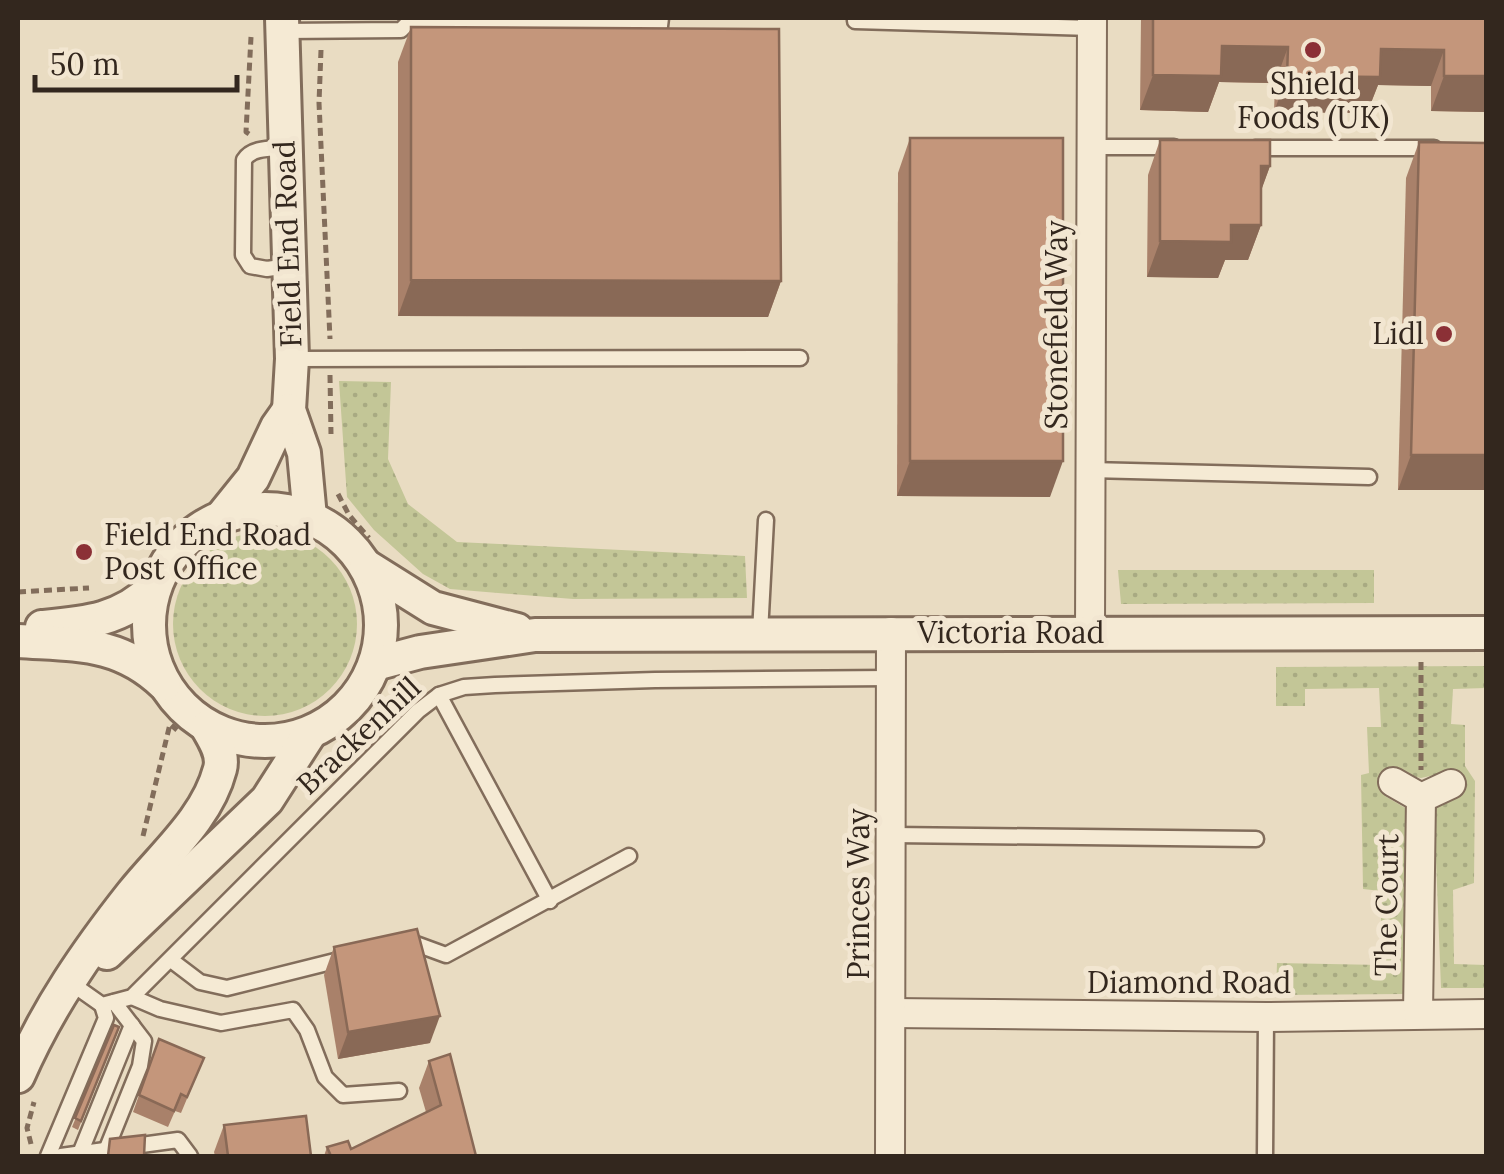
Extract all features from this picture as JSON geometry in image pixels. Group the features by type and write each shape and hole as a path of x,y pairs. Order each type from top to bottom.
{"street":[{"name":"Stonefield Way","path":"1090,633 1092,23"},
{"name":"Field End Road","path":"272,28 275,148 289,266 289,410 304,453 310,517"},
{"name":"Field End Road","path":"213,512 253,478 289,410"},
{"path":"18,628 94,621 120,614 139,603 151,575 213,512 272,508 310,517 369,554 379,598 382,631 375,664 364,688 347,708 310,734 268,800 70,983"},
{"name":"Victoria Road","path":"369,554 433,608 536,635"},
{"path":"151,575 147,620 160,699"},
{"name":"Princes Way","path":"890,1156 891,632"},
{"name":"Victoria Road","path":"375,664 420,652 536,635 1486,633"},
{"path":"18,641 103,648 145,666 160,699 182,708 194,730 217,743 222,764 212,793 191,826 153,868 48,1014 27,1084"},
{"path":"194,730 270,742 310,734"},
{"path":"1393,782 1421,798 1451,784"},
{"name":"The Court","path":"1418,1014 1421,798"},
{"name":"Diamond Road","path":"892,1013 1266,1017 1486,1014"}],"lane":[{"path":"272,28 322,33 401,30 411,19 660,26 661,18"},
{"path":"855,18 1092,23"},
{"path":"1090,147 1189,148"},
{"path":"275,148 247,154 244,160 243,254 250,266 289,266"},
{"path":"1248,148 1447,148"},
{"path":"292,358 800,358"},
{"path":"1089,470 1369,478"},
{"path":"760,634 766,520"},
{"name":"Brackenhill","path":"108,1003 132,996 171,960 418,710 439,696 464,687 514,684 890,678"},
{"path":"439,696 550,900"},
{"path":"893,834 1256,839"},
{"path":"391,946 416,944 446,956 628,856"},
{"path":"171,960 200,982 228,988 355,956"},
{"path":"70,983 108,1003 144,1041 140,1066 106,1148"},
{"path":"132,996 160,1009 221,1023 292,1010 308,1030 325,1077 343,1095 398,1092"},
{"path":"48,1156 106,1018 108,1003"},
{"path":"1265,1156 1266,1017"},
{"path":"81,1151 132,1025"},
{"path":"61,1156 178,1140 190,1156"}],"path":[{"path":"272,28 246,132 275,148"},
{"path":"322,33 320,103 331,440"},
{"path":"334,485 369,554"},
{"path":"151,575 213,512"},
{"path":"18,592 97,588"},
{"path":"1420,662 1421,798"},
{"path":"323,774 398,690 411,683"},
{"path":"141,842 170,724 160,699"},
{"path":"170,724 194,730"},
{"path":"27,1084 27,1128 35,1156"}],"green space":[{"path":"339,381 391,382 388,459 408,504 457,542 745,556 747,598 573,599 450,589 423,574 374,530 347,497"},
{"path":"265,532 300,539 330,559 350,589 357,624 350,659 330,689 300,709 265,716 230,709 200,689 180,659 173,624 180,589 200,559 230,539"},
{"path":"1118,570 1374,570 1374,603 1121,604"},
{"path":"1486,666 1486,688 1453,689 1451,724 1465,725 1465,766 1475,781 1474,883 1453,890 1454,964 1486,965 1486,988 1441,988 1434,808 1455,795 1444,773 1421,778 1398,773 1385,796 1407,809 1405,994 1276,995 1277,963 1381,965 1381,891 1363,889 1361,775 1369,773 1367,727 1381,727 1379,688 1305,689 1305,706 1276,706 1276,667"}],"building":[{"path":"1153,18 1486,18 1486,76 1444,76 1444,50 1381,49 1380,77 1287,76 1288,47 1222,46 1221,76 1153,75"},
{"path":"411,27 779,29 781,281 411,280"},
{"path":"910,138 1063,138 1063,461 910,461"},
{"path":"1160,140 1270,140 1270,166 1261,166 1261,225 1231,225 1231,242 1160,241"},
{"name":"Lidl","path":"1419,142 1486,143 1486,455 1411,455"},
{"path":"417,929 440,1016 348,1032 334,947"},
{"path":"114,1025 119,1027 81,1121 75,1118"},
{"path":"159,1039 204,1058 187,1097 181,1094 174,1111 139,1095"},
{"path":"450,1054 476,1156 331,1156 327,1147 348,1141 351,1149 441,1105 429,1061"},
{"path":"306,1116 311,1156 228,1156 224,1125"},
{"path":"145,1135 144,1156 108,1156 110,1139"}],"place":[{"name":"Shield Foods (UK)","path":"1313,50"},
{"name":"Lidl","path":"1444,334"},
{"name":"Field End Road Post Office","path":"84,552"}]}
